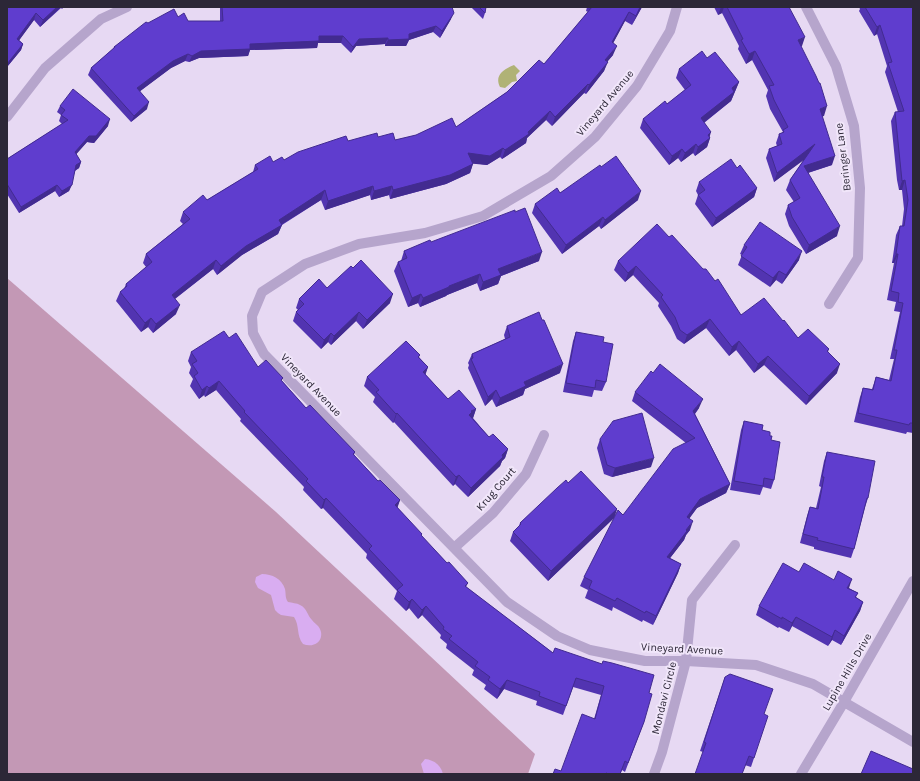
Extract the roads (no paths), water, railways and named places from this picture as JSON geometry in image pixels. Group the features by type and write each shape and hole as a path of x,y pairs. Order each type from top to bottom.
{"street":[{"path":"7,117 45,68 101,19 128,7"},
{"name":"Vineyard Avenue","path":"677,7 670,31 637,86 595,137 551,176 483,216 425,233 359,244 305,264 262,292 252,316 253,333 264,354 507,602 557,636 590,650 645,661 686,661 756,665 814,684 913,742"},
{"name":"Beringer Lane","path":"806,7 836,66 854,126 860,188 858,258 829,304"},
{"name":"Krug Court","path":"454,548 493,513 526,474 544,436"},
{"name":"Mondavi Circle","path":"654,774 662,752 686,661 692,600 735,546"},
{"name":"Lupine Hills Drive","path":"801,774 913,581"}]}
